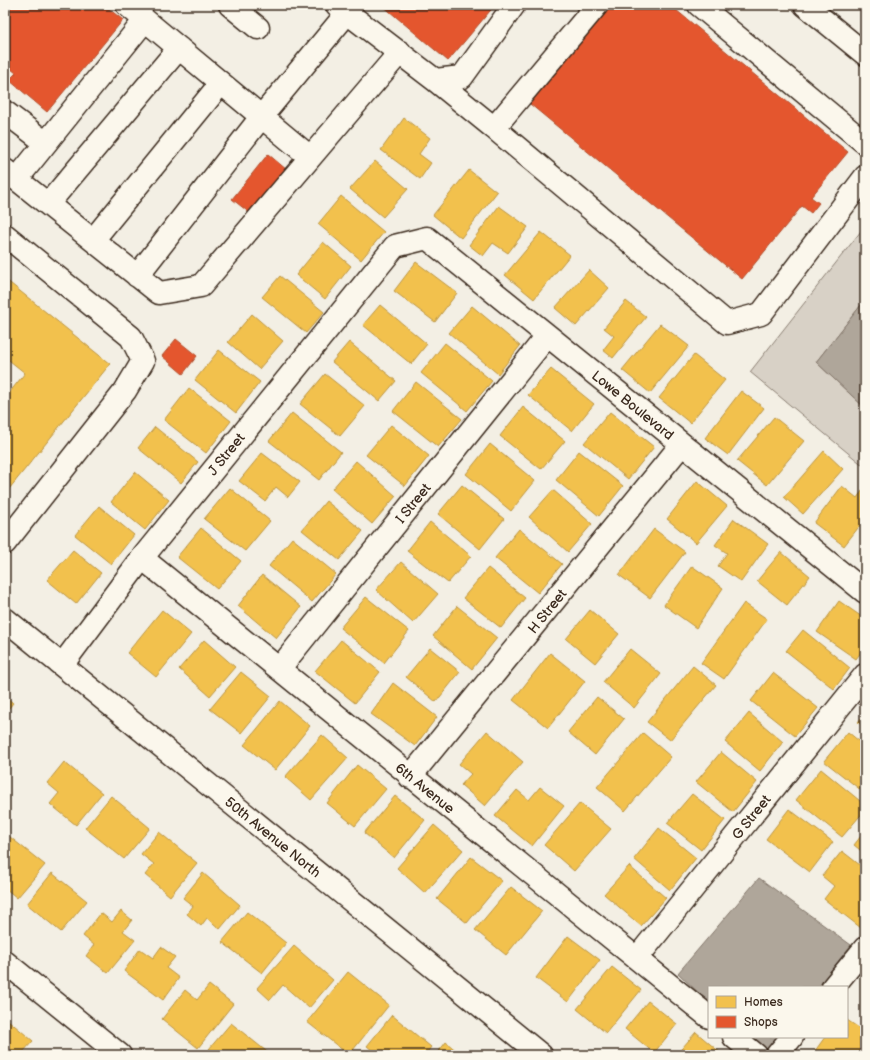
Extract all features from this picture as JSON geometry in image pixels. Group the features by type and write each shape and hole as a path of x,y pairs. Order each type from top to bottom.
{"street":[{"path":"127,5 310,157"},
{"path":"230,5 258,28"},
{"path":"436,80 462,77 514,5"},
{"path":"494,128 597,5"},
{"path":"699,5 865,143"},
{"path":"805,5 865,54"},
{"path":"137,276 262,116 342,9 436,80 727,323 761,314 865,177"},
{"path":"145,20 46,143 11,175 159,293 201,286 400,52"},
{"path":"48,204 179,48"},
{"path":"93,240 221,83"},
{"path":"5,112 46,143"},
{"path":"5,235 131,337 143,361 125,391 5,543"},
{"name":"Lowe Boulevard","path":"395,246 427,238 865,592"},
{"name":"J Street","path":"62,665 142,558 395,246"},
{"name":"I Street","path":"279,669 547,336"},
{"name":"H Street","path":"410,777 682,444"},
{"name":"6th Avenue","path":"142,558 410,777 708,1016"},
{"name":"50th Avenue North","path":"5,619 540,1055"},
{"name":"G Street","path":"637,958 865,675"},
{"path":"834,986 865,948"},
{"path":"5,962 120,1055"},
{"path":"735,1038 756,1055"},
{"path":"777,1055 791,1038"}],"shaded area":[{"path":"865,226 865,300 816,362 865,408 865,467 750,372"},
{"path":"865,300 865,408 816,362"},
{"path":"759,878 851,945 819,986 708,986 708,1002 678,973"},
{"path":"744,1038 778,1038 765,1055"}],"building: Homes":[{"path":"404,118 430,138 419,154 431,163 420,179 381,150"},
{"path":"375,161 408,189 383,217 350,189"},
{"path":"469,170 497,192 461,238 433,215"},
{"path":"341,196 384,232 361,260 318,224"},
{"path":"499,206 528,227 508,253 493,243 483,256 469,245"},
{"path":"541,232 570,255 534,299 505,275"},
{"path":"323,242 351,266 325,299 296,275"},
{"path":"416,262 457,293 435,322 394,291"},
{"path":"589,270 609,288 576,326 555,308"},
{"path":"280,276 324,312 306,333 262,297"},
{"path":"5,279 110,364 5,494 5,398 25,373 5,357"},
{"path":"626,301 646,317 613,358 603,350 614,336 604,328"},
{"path":"380,305 427,344 411,364 363,325"},
{"path":"472,306 520,346 498,374 449,333"},
{"path":"252,314 283,341 259,369 228,342"},
{"path":"660,324 689,346 650,393 622,370"},
{"path":"349,342 396,381 379,401 332,362"},
{"path":"445,343 492,381 467,411 421,373"},
{"path":"219,350 260,382 236,413 195,380"},
{"path":"694,355 725,380 690,423 659,398"},
{"path":"551,369 594,404 572,431 528,395"},
{"path":"325,374 365,406 340,436 300,404"},
{"path":"416,382 462,419 438,447 393,411"},
{"path":"189,388 231,421 206,453 164,420"},
{"path":"741,391 764,408 728,455 705,438"},
{"path":"523,407 565,441 541,469 500,436"},
{"path":"610,412 654,447 628,479 584,443"},
{"path":"292,413 341,452 319,480 269,441"},
{"path":"774,417 804,441 767,485 737,461"},
{"path":"391,425 429,456 405,486 366,455"},
{"path":"155,427 198,462 181,483 138,448"},
{"path":"490,444 535,481 511,511 466,474"},
{"path":"579,451 623,486 599,516 556,480"},
{"path":"824,451 843,469 803,514 784,497"},
{"path":"262,453 300,482 288,497 276,487 265,501 239,481"},
{"path":"356,461 396,496 372,524 332,489"},
{"path":"135,472 169,500 145,530 111,502"},
{"path":"697,481 727,506 696,543 667,519"},
{"path":"462,485 504,519 480,549 438,514"},
{"path":"842,486 857,498 865,487 865,519 844,546 814,523"},
{"path":"230,488 270,521 245,551 204,519"},
{"path":"553,490 592,524 568,552 529,517"},
{"path":"326,501 363,531 339,560 302,530"},
{"path":"99,506 134,535 111,564 75,535"},
{"path":"734,519 768,544 741,582 718,566 727,553 715,545"},
{"path":"430,522 471,556 448,583 407,551"},
{"path":"201,528 241,561 217,589 177,557"},
{"path":"519,529 562,564 538,593 495,558"},
{"path":"654,529 685,552 650,598 619,575"},
{"path":"292,538 336,574 312,602 269,566"},
{"path":"73,550 101,573 76,604 47,580"},
{"path":"781,552 810,576 787,605 757,581"},
{"path":"401,562 438,594 413,623 376,590"},
{"path":"692,566 723,588 696,628 664,605"},
{"path":"488,568 525,598 501,628 463,598"},
{"path":"262,575 301,607 276,638 238,606"},
{"path":"366,597 409,631 384,663 340,628"},
{"path":"839,601 865,619 865,647 856,659 817,632"},
{"path":"744,603 767,619 724,679 701,663"},
{"path":"457,606 497,638 472,669 433,636"},
{"path":"162,610 191,634 156,677 127,653"},
{"path":"590,610 619,634 595,663 566,639"},
{"path":"803,630 850,668 834,689 786,651"},
{"path":"204,640 235,667 210,696 179,669"},
{"path":"341,640 380,672 355,703 315,671"},
{"path":"430,648 460,672 436,702 406,677"},
{"path":"630,649 661,674 634,708 603,682"},
{"path":"550,653 585,681 548,728 513,700"},
{"path":"693,666 716,685 670,740 647,722"},
{"path":"241,672 271,696 241,733 210,709"},
{"path":"773,673 818,708 795,736 751,701"},
{"path":"393,683 437,717 415,746 371,714"},
{"path":"5,696 13,703 5,713"},
{"path":"597,697 624,719 595,755 568,732"},
{"path":"280,701 310,726 275,770 244,745"},
{"path":"749,713 783,742 760,771 725,742"},
{"path":"865,714 865,728 858,722"},
{"path":"487,731 523,762 485,806 461,785 471,774 459,764"},
{"path":"848,732 865,746 865,788 862,791 824,761"},
{"path":"643,733 671,757 625,811 597,787"},
{"path":"322,735 348,758 311,800 285,777"},
{"path":"721,752 757,782 733,812 696,782"},
{"path":"64,762 102,793 76,825 50,804 59,793 47,783"},
{"path":"357,765 386,789 355,826 327,803"},
{"path":"821,769 865,805 865,810 842,837 796,800"},
{"path":"540,787 564,806 532,846 495,816 517,790 529,800"},
{"path":"692,794 725,820 701,850 667,823"},
{"path":"111,796 150,828 124,859 85,828"},
{"path":"395,796 425,820 394,858 364,833"},
{"path":"580,803 611,829 574,871 544,845"},
{"path":"789,809 833,842 810,872 766,839"},
{"path":"434,825 463,850 425,893 397,868"},
{"path":"659,828 696,858 670,890 634,859"},
{"path":"865,831 865,854 854,845"},
{"path":"159,832 197,863 170,896 145,875 154,864 141,854"},
{"path":"5,833 45,865 17,898 5,888 7,882 5,880"},
{"path":"842,851 865,869 865,923 861,928 824,899 834,886 822,876"},
{"path":"471,857 502,881 467,923 437,899"},
{"path":"629,866 666,898 641,926 604,894"},
{"path":"52,873 87,901 61,932 27,904"},
{"path":"203,873 240,905 220,929 207,918 201,926 187,914 193,906 183,898"},
{"path":"511,887 542,911 506,955 475,930"},
{"path":"121,911 132,920 123,931 135,940 108,973 86,956 94,945 83,936 101,913 112,922"},
{"path":"247,912 286,943 262,973 222,942"},
{"path":"568,936 600,960 568,1002 536,978"},
{"path":"294,946 333,980 309,1008 283,985 270,1000 257,988"},
{"path":"161,947 175,957 166,968 179,978 163,1000 124,971 140,949 153,958"},
{"path":"612,967 641,990 606,1033 577,1009"},
{"path":"348,972 389,1005 349,1055 307,1022"},
{"path":"209,985 233,1004 198,1048 162,1019 185,990 197,1000"},
{"path":"648,1001 677,1024 654,1053 625,1029"},
{"path":"392,1015 431,1047 425,1055 378,1055 367,1046"},
{"path":"8,1020 33,1041 22,1053 25,1055 5,1055 5,1024"},
{"path":"848,1021 865,1032 865,1051 862,1055 812,1055 824,1038 848,1038"},
{"path":"231,1023 271,1055 217,1055 209,1049"},
{"path":"696,1032 723,1055 676,1055"},
{"path":"446,1042 459,1053 457,1055 436,1055"}],"building: Shops":[{"path":"5,5 104,5 123,20 47,112 9,80 16,73 5,64"},
{"path":"382,5 495,5 448,61"},
{"path":"611,5 670,5 848,152 811,197 819,203 811,213 802,206 742,279 530,104"},
{"path":"268,154 287,170 251,214 232,199"},
{"path":"176,339 197,356 183,374 162,356"}]}
